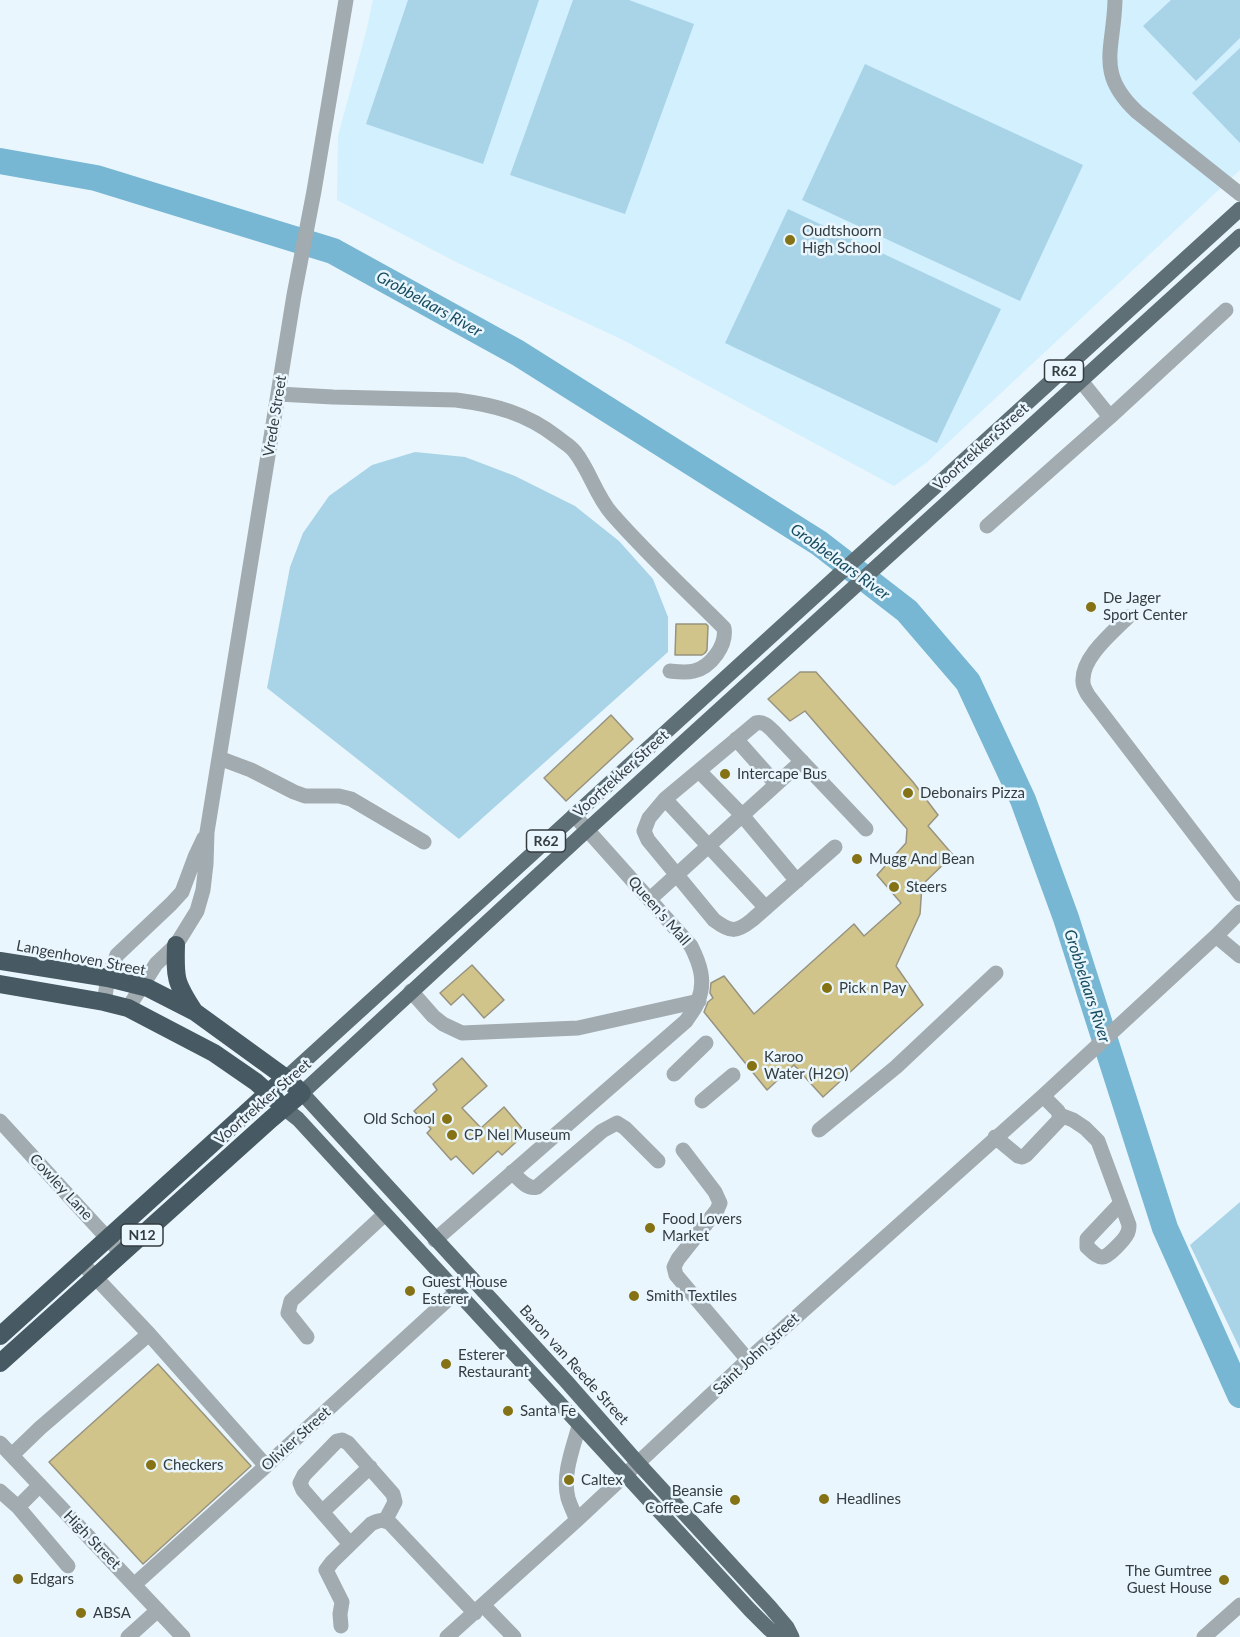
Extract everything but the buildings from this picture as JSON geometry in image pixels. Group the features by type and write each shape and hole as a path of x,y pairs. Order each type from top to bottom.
{"highway":[{"path":"176,945 176,977 181,991 195,1012"},
{"name":"Langenhoven Street","path":"0,961 108,978 143,986 195,1012 286,1078 302,1093"},
{"path":"0,984 128,1008 214,1053 256,1082 284,1108"},
{"name":"Voortrekker Street","path":"0,1336 286,1078"},
{"name":"Voortrekker Street","path":"0,1363 302,1093"}],"main road":[{"name":"Voortrekker Street","path":"286,1078 1240,209"},
{"name":"Voortrekker Street","path":"302,1093 587,830 1240,236"},
{"name":"Baron van Reede Street","path":"302,1093 770,1607 787,1627 792,1637"},
{"path":"284,1108 297,1119 750,1610 779,1637"}],"street":[{"name":"Vrede Street","path":"128,1008 156,964 176,945 196,911 203,890 207,832 294,295 346,0"},
{"path":"1115,0 1109,54 1112,79 1118,92 1143,117 1240,194"},
{"path":"987,526 1226,310"},
{"path":"1069,366 1110,417"},
{"path":"278,394 333,398 466,401 495,406 524,416 555,435 574,450 609,512 652,558 724,628 723,644 706,665 697,671 685,673 670,671"},
{"path":"1128,616 1095,650 1084,670 1083,684 1088,695 1240,894"},
{"path":"835,847 742,928 733,930 724,928 714,920 648,840 644,831 649,818 665,799 736,739 760,722 766,724 866,829"},
{"path":"736,739 776,784"},
{"path":"219,758 251,770 305,796 339,796 351,799 424,842"},
{"path":"650,899 802,761"},
{"path":"699,771 742,815 797,881"},
{"path":"665,799 766,908"},
{"name":"Queen's Mall","path":"435,1240 686,1021 699,1001 703,975 691,946 574,815"},
{"name":"Vrede Street","path":"104,1002 108,978 117,955 182,892 207,832"},
{"path":"1240,912 1216,936 1240,956"},
{"name":"Saint John Street","path":"447,1637 625,1476 748,1360 1043,1096 1216,936"},
{"path":"819,1130 896,1067 996,973"},
{"path":"411,992 442,1024 462,1033 578,1028 699,1001"},
{"path":"674,1074 706,1043"},
{"path":"702,1101 733,1075"},
{"path":"1043,1096 1060,1115 1085,1128 1098,1141 1121,1203"},
{"path":"995,1137 1022,1157 1058,1122 1060,1115"},
{"name":"Cowley Lane","path":"0,1121 121,1253"},
{"path":"512,1172 529,1187 537,1187 602,1131 617,1123 658,1161"},
{"path":"682,1150 715,1192 720,1203 717,1210 678,1259 674,1267 676,1275 748,1360"},
{"path":"307,1337 288,1312 291,1301 385,1214"},
{"path":"81,1262 149,1334 266,1466"},
{"name":"Olivier Street","path":"135,1584 456,1292"},
{"path":"12,1455 149,1334"},
{"path":"577,1520 568,1499 566,1487 579,1426"},
{"path":"350,1544 301,1486 301,1479 304,1475 337,1441 342,1440 348,1443 390,1489 394,1502 385,1521"},
{"name":"High Street","path":"0,1443 183,1637"},
{"path":"322,1512 370,1467"},
{"path":"18,1507 40,1485"},
{"path":"0,1491 18,1507 68,1566"},
{"path":"341,1626 342,1602 326,1570 371,1524 379,1520 385,1521 396,1530 479,1609 514,1637"},
{"path":"1204,1637 1240,1605"},
{"path":"128,1637 158,1610"}],"shaded area":[{"name":"Oudtshoorn High School","path":"373,0 1240,0 1240,170 926,463 894,486 623,340 460,264 337,200 338,136"},
{"path":"408,0 539,0 483,164 366,124"},
{"path":"573,0 629,0 694,24 625,214 510,175"},
{"path":"1171,0 1240,0 1240,38 1196,81 1143,26"},
{"path":"1240,48 1240,143 1192,93"},
{"path":"865,64 1083,165 1020,301 802,200"},
{"path":"788,209 1001,309 937,443 725,343"},
{"path":"415,452 465,457 515,476 575,506 619,541 653,579 668,617 668,652 459,839 267,688 290,567 303,533 329,496 372,465"},
{"path":"1240,1202 1240,1349 1190,1245"}],"waterway":[{"name":"Grobbelaars River","path":"0,161 96,178 333,251 518,353 819,543 907,611 968,682 1023,800 1066,918 1165,1228 1240,1395"}],"place":[{"name":"Oudtshoorn High School","path":"790,240"},
{"name":"De Jager Sport Center","path":"1091,607"},
{"name":"Intercape Bus","path":"725,774"},
{"name":"Debonairs Pizza","path":"908,793"},
{"name":"Mugg And Bean","path":"857,859"},
{"name":"Steers","path":"894,887"},
{"name":"Pick n Pay","path":"827,988"},
{"name":"Karoo Water (H2O)","path":"752,1066"},
{"name":"Old School","path":"447,1119"},
{"name":"CP Nel Museum","path":"452,1135"},
{"name":"Food Lovers Market","path":"650,1228"},
{"name":"Guest House Esterer","path":"410,1291"},
{"name":"Smith Textiles","path":"634,1296"},
{"name":"Esterer Restaurant","path":"446,1364"},
{"name":"Santa Fe","path":"508,1411"},
{"name":"Checkers","path":"151,1465"},
{"name":"Caltex","path":"569,1480"},
{"name":"Headlines","path":"824,1499"},
{"name":"Beansie Coffee Cafe","path":"735,1500"},
{"name":"Edgars","path":"18,1579"},
{"name":"The Gumtree Guest House","path":"1224,1580"},
{"name":"ABSA","path":"81,1613"}]}
